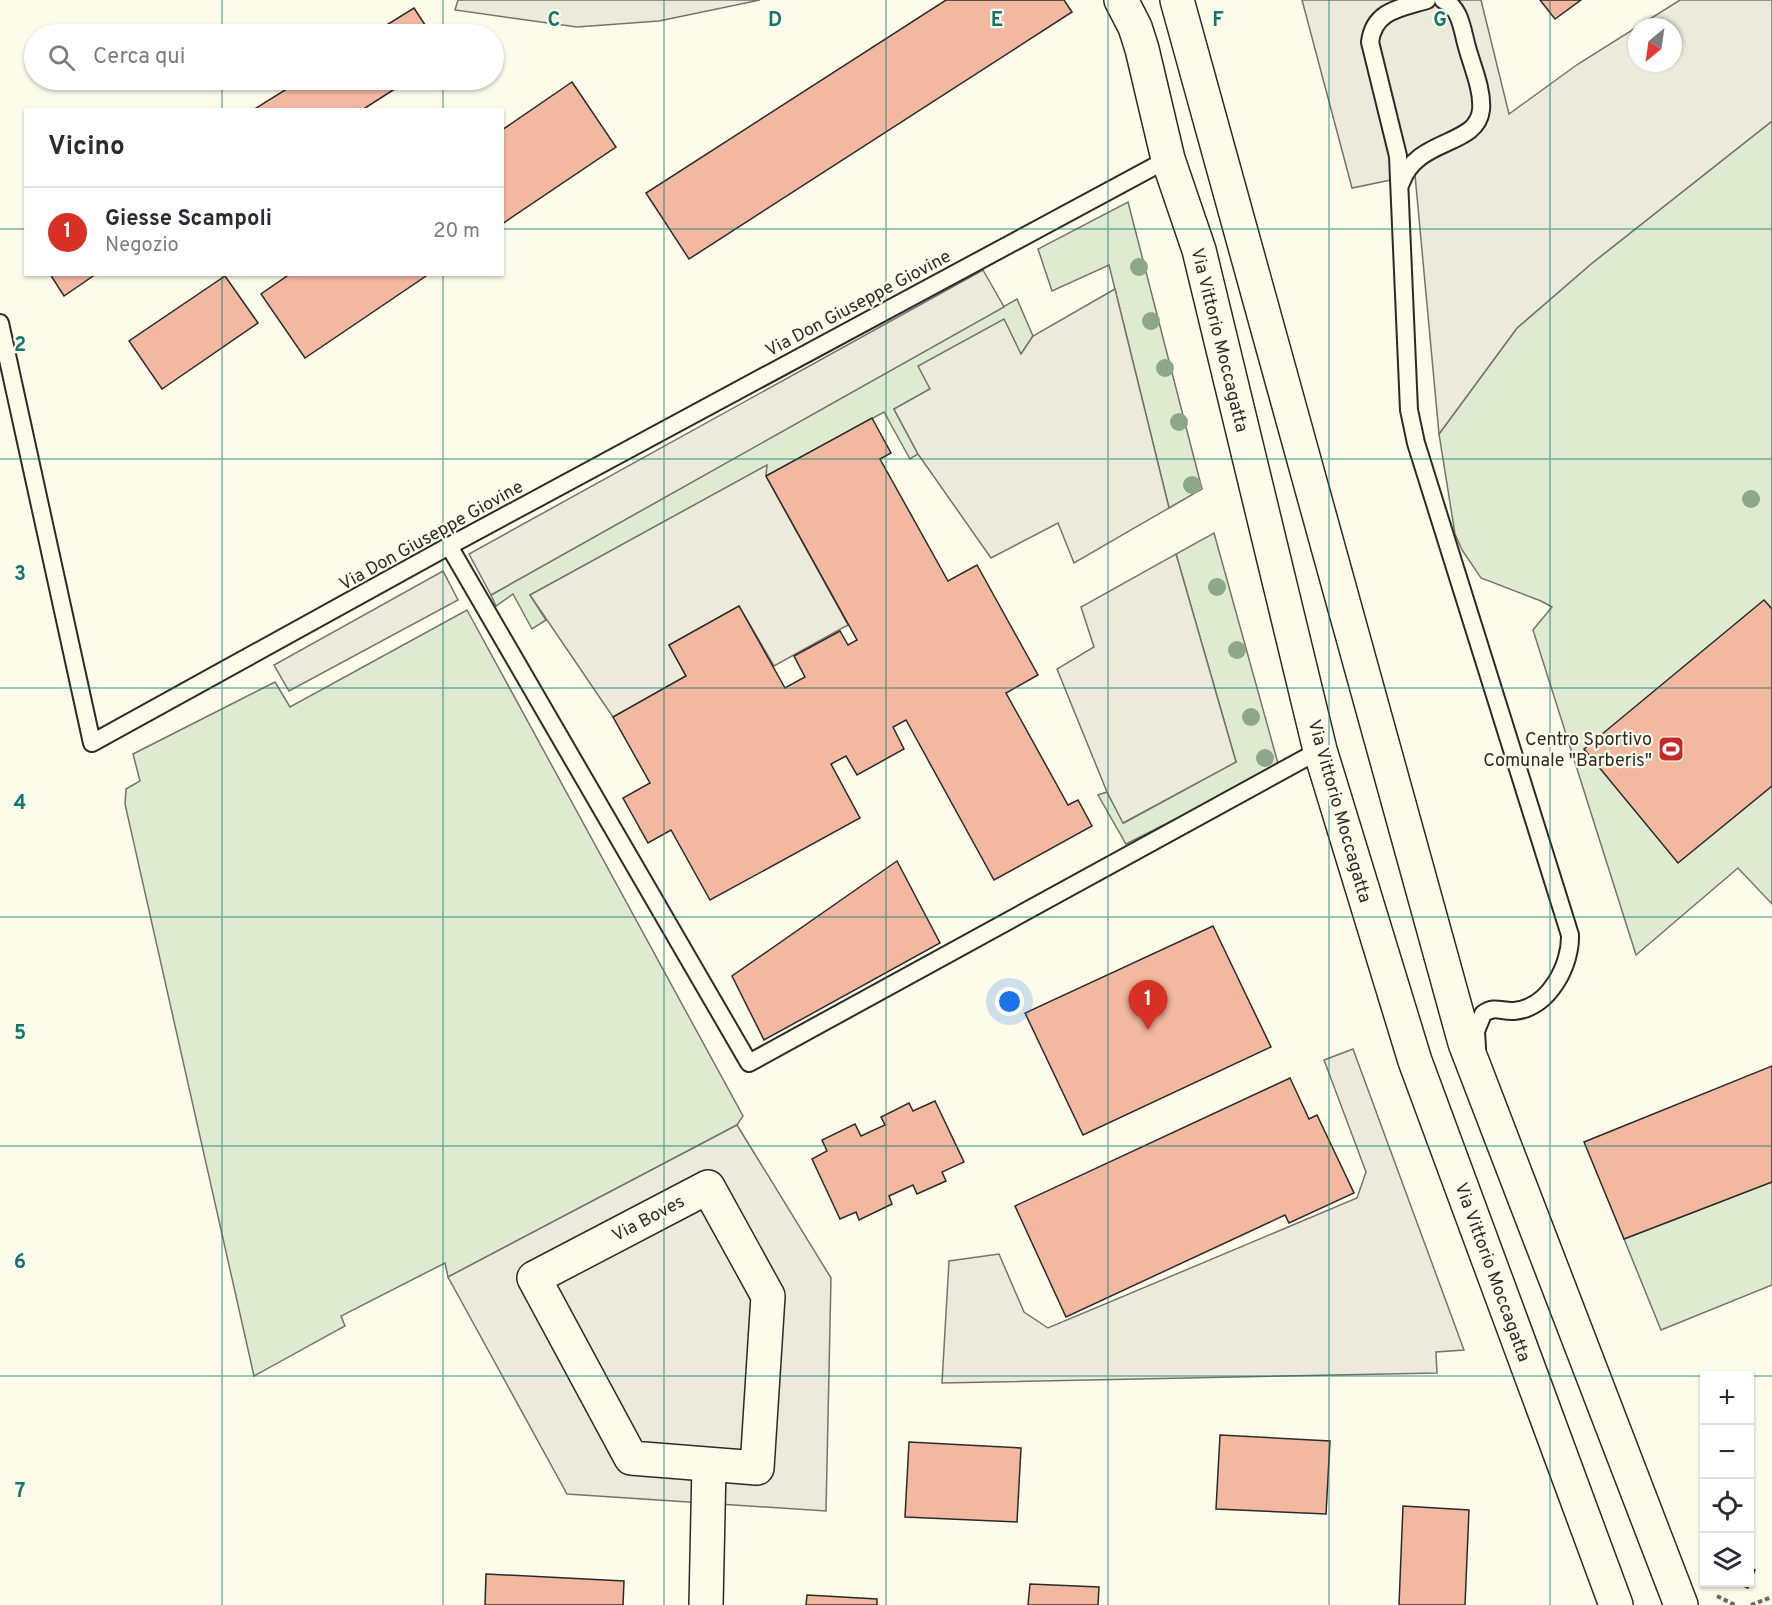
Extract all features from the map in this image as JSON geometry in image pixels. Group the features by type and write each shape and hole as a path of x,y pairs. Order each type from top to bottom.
{"street":[{"name":"Via Vittorio Moccagatta","path":"1121,0 1135,27 1142,49 1168,159 1199,250 1320,750 1415,1061 1616,1605"},
{"path":"1177,0 1451,999 1485,1099 1681,1605"},
{"name":"Via Boves","path":"708,1188 768,1296 757,1468 709,1466 631,1458 534,1278 708,1188"},
{"path":"706,1605 709,1466"}],"lane":[{"path":"1426,0 1383,14 1371,34 1372,52 1397,144 1406,382 1412,426 1570,934 1566,963 1548,993 1527,1008 1514,1011 1489,1009 1480,1019 1476,1036 1485,1099"},
{"path":"1399,196 1401,180 1412,161 1466,134 1480,116 1481,99 1460,22 1455,7 1443,0"},
{"name":"Via Don Giuseppe Giovine","path":"0,323 92,743 449,546 1168,159"},
{"path":"449,546 749,1063 1320,750"}],"path":[{"path":"1751,1605 1772,1597"}],"green space":[{"path":"1772,121 1772,904 1738,868 1636,955 1533,630 1552,607 1481,578 1462,550 1455,534 1439,434 1517,328 1591,264"},
{"path":"1128,202 1202,489 1169,508 1109,265 1052,291 1038,249"},
{"path":"1017,299 1033,336 1021,354 930,389 894,409 918,454 910,459 884,412 766,476 766,466 530,595 546,620 532,629 513,594 496,606 491,595"},
{"path":"1214,533 1279,767 1126,844 1098,795 1107,792 1124,823 1236,762 1176,554"},
{"path":"467,610 743,1116 737,1125 448,1277 445,1263 341,1316 345,1326 254,1376 125,804 126,789 140,781 133,754 275,682 290,707"},
{"path":"1772,1182 1772,1285 1661,1330 1624,1239"}],"shaded area":[{"path":"458,0 760,0 659,21 577,27 455,10"},
{"path":"1302,0 1481,0 1509,114 1578,64 1628,33 1628,72 1682,72 1682,18 1651,18 1680,0 1772,0 1772,121 1591,264 1517,328 1439,434 1415,175 1352,188"},
{"path":"983,270 1004,307 491,595 469,554"},
{"path":"1115,289 1169,508 1074,563 1058,523 991,558 918,454 894,409 930,389 918,366 1004,319 1021,354 1033,336"},
{"path":"767,465 766,476 848,625 774,666 739,606 669,645 686,676 613,717 530,595"},
{"path":"1176,554 1236,762 1123,823 1107,792 1057,669 1094,647 1081,607"},
{"path":"443,571 458,600 289,691 274,665"},
{"path":"1353,1049 1464,1350 1436,1352 1437,1373 942,1383 949,1261 999,1254 1024,1312 1048,1328 1357,1198 1366,1172 1324,1060"},
{"path":"737,1125 831,1278 826,1511 567,1494 448,1277"}],"building":[{"path":"946,0 1064,0 1072,12 689,259 646,193"},
{"path":"1540,0 1581,0 1555,19"},
{"path":"414,8 424,24 388,24"},
{"path":"572,82 616,147 504,223 504,129"},
{"path":"285,90 393,90 365,108 256,108"},
{"path":"51,276 93,276 64,296"},
{"path":"225,276 258,323 162,389 129,341"},
{"path":"287,276 426,276 305,358 261,294"},
{"path":"872,418 891,453 880,459 948,581 977,565 1038,675 1006,693 1068,805 1078,800 1092,826 994,880 906,720 893,727 904,749 857,775 846,756 831,764 860,818 710,900 671,830 648,843 623,798 650,783 613,717 686,676 669,645 739,606 785,688 805,677 794,656 840,631 848,645 857,640 766,476"},
{"path":"1764,600 1772,609 1772,786 1678,863 1584,749"},
{"path":"897,861 940,943 764,1040 732,976"},
{"path":"1213,926 1271,1047 1083,1135 1025,1013"},
{"path":"1772,1066 1772,1182 1624,1239 1584,1142"},
{"path":"1290,1078 1309,1119 1317,1115 1354,1193 1289,1223 1285,1215 1066,1317 1015,1206"},
{"path":"935,1101 964,1162 942,1172 946,1181 917,1194 913,1185 889,1196 892,1204 859,1220 856,1212 840,1219 812,1159 827,1151 822,1140 855,1124 861,1136 885,1125 881,1117 909,1103 913,1111"},
{"path":"1220,1435 1330,1441 1326,1514 1216,1509"},
{"path":"909,1442 1021,1448 1017,1522 905,1517"},
{"path":"1403,1506 1469,1510 1465,1605 1399,1605"},
{"path":"486,1574 624,1581 623,1605 485,1605"},
{"path":"1030,1584 1099,1587 1098,1605 1028,1605"},
{"path":"807,1595 877,1599 877,1605 806,1605"}],"place":[{"name":"Centro Sportivo Comunale \"Barberis\"","path":"1671,749"},
{"name":"Giesse Scampoli","path":"1148,1030"}]}
